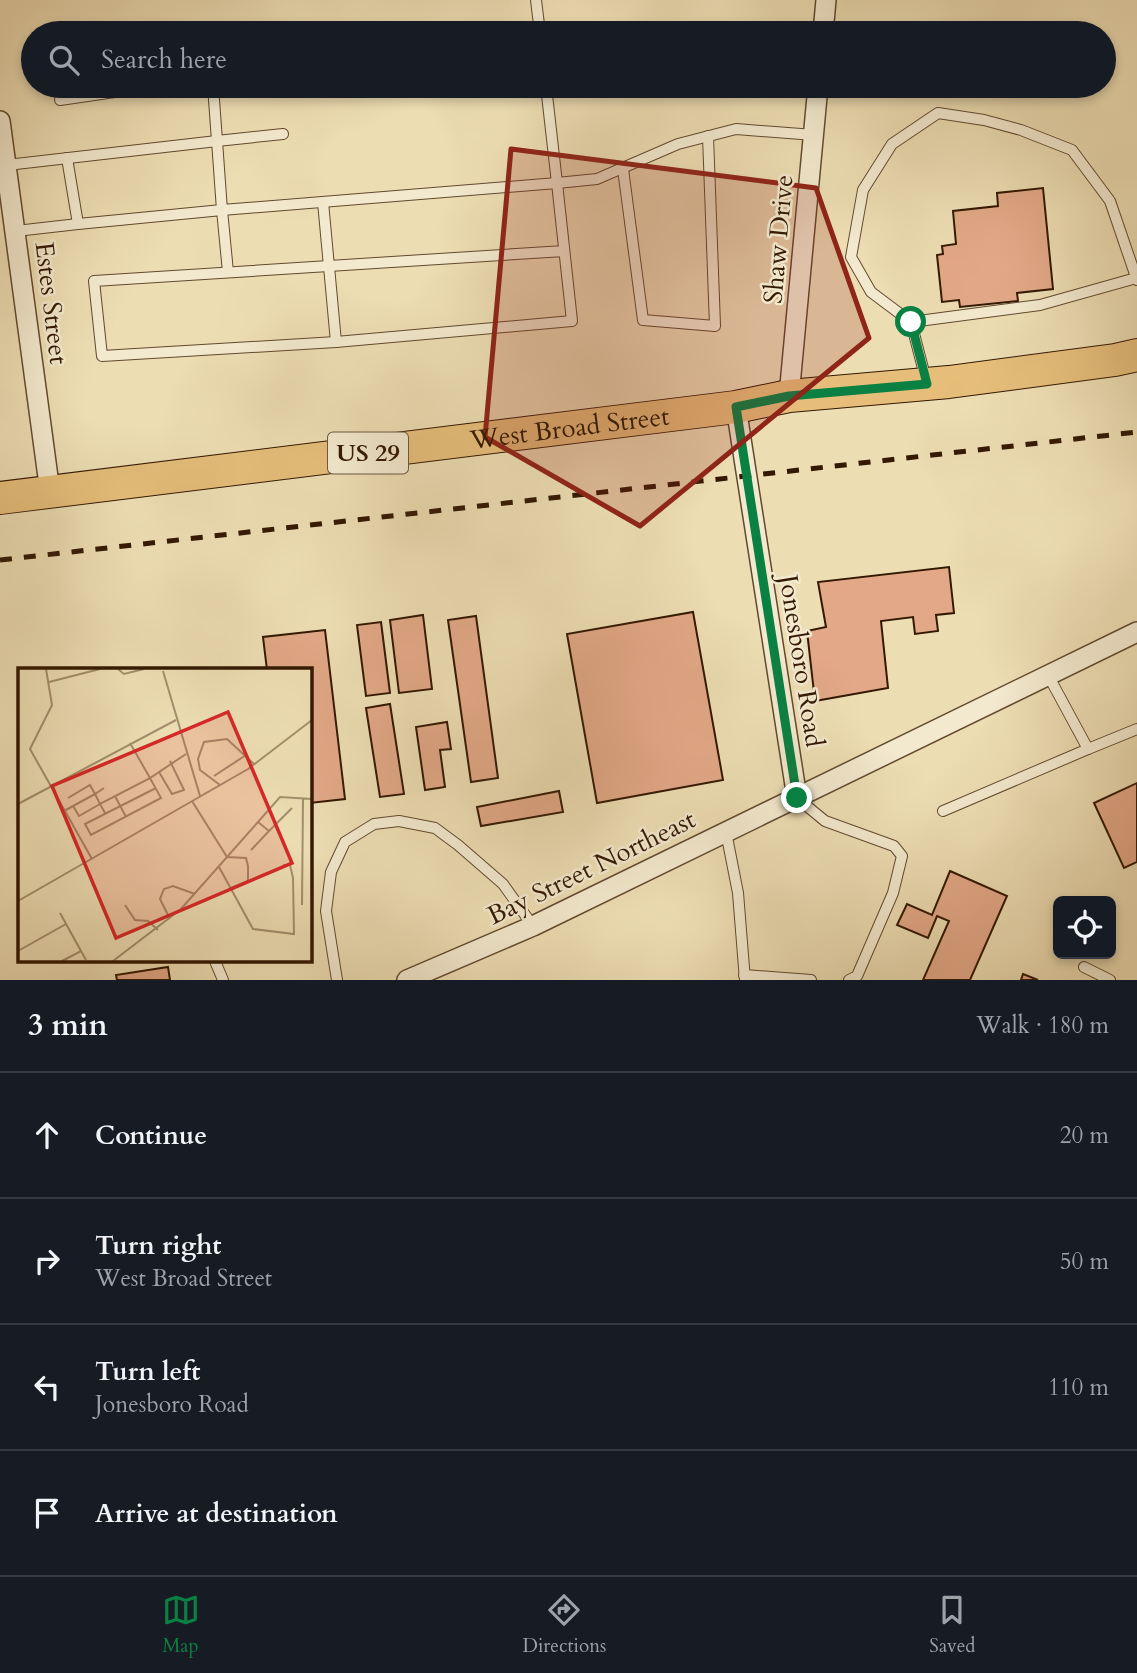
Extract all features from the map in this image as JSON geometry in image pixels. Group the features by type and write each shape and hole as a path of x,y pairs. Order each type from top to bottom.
{"main road":[{"name":"West Broad Street","path":"0,498 736,407 789,396 927,384 1137,355"}],"street":[{"path":"824,21 826,0"},
{"name":"Shaw Drive","path":"789,396 817,98"},
{"name":"Estes Street","path":"0,121 50,492"},
{"name":"Jonesboro Road","path":"736,407 797,798 1137,632"},
{"name":"Bay Street Northeast","path":"407,980 533,926 797,798"}],"lane":[{"path":"536,0 539,21"},
{"path":"60,100 74,98"},
{"path":"214,98 228,272"},
{"path":"547,98 572,321 336,342 102,356 94,281 564,251"},
{"path":"911,322 1040,305 1137,279 1110,201 1072,150 1021,130 984,120 938,113 892,144 863,190 851,257 871,292 911,322 927,384"},
{"path":"16,231 222,210 597,179 678,144 736,129 814,135"},
{"path":"7,165 283,134"},
{"path":"623,169 643,320 715,326 708,136"},
{"path":"67,158 78,224"},
{"path":"323,202 336,342"},
{"path":"1048,675 1088,748"},
{"path":"943,811 1137,729"},
{"path":"797,798 825,821 894,846 902,856 893,893 857,976 849,980"},
{"path":"337,980 326,911 331,872 345,842 374,824 399,821 435,828 503,884 533,926"},
{"path":"726,832 738,893 744,977 811,980"},
{"path":"215,962 223,980"},
{"path":"1084,967 1110,980"}],"highlighted area":[{"path":"511,149 816,188 869,338 640,526 485,437"}],"building":[{"path":"1043,188 1053,289 1017,293 1018,301 960,307 959,300 942,302 937,255 943,254 942,246 956,244 953,211 998,206 997,193"},
{"path":"949,567 954,613 936,615 938,631 915,634 913,617 881,621 888,688 815,701 807,631 826,627 818,582"},
{"path":"693,612 723,780 597,803 567,634"},
{"path":"423,615 432,689 399,693 390,620"},
{"path":"476,616 498,778 471,782 448,620"},
{"path":"381,622 390,693 366,696 357,625"},
{"path":"325,630 345,799 312,803 312,668 267,668 263,637"},
{"path":"390,704 404,794 380,797 366,708"},
{"path":"447,722 451,749 440,750 445,787 425,790 416,727"},
{"path":"1137,783 1137,862 1124,868 1094,803"},
{"path":"559,791 563,812 481,826 477,807"},
{"path":"950,871 1007,896 970,980 923,980 949,921 937,916 928,938 897,925 907,904 932,915"},
{"path":"168,967 170,980 117,980 116,975"},
{"path":"1023,974 1038,980 1021,980"}],"railway":[{"path":"0,560 1137,432"}],"route":[{"path":"797,798 736,407 789,396 927,384 911,322"}]}
